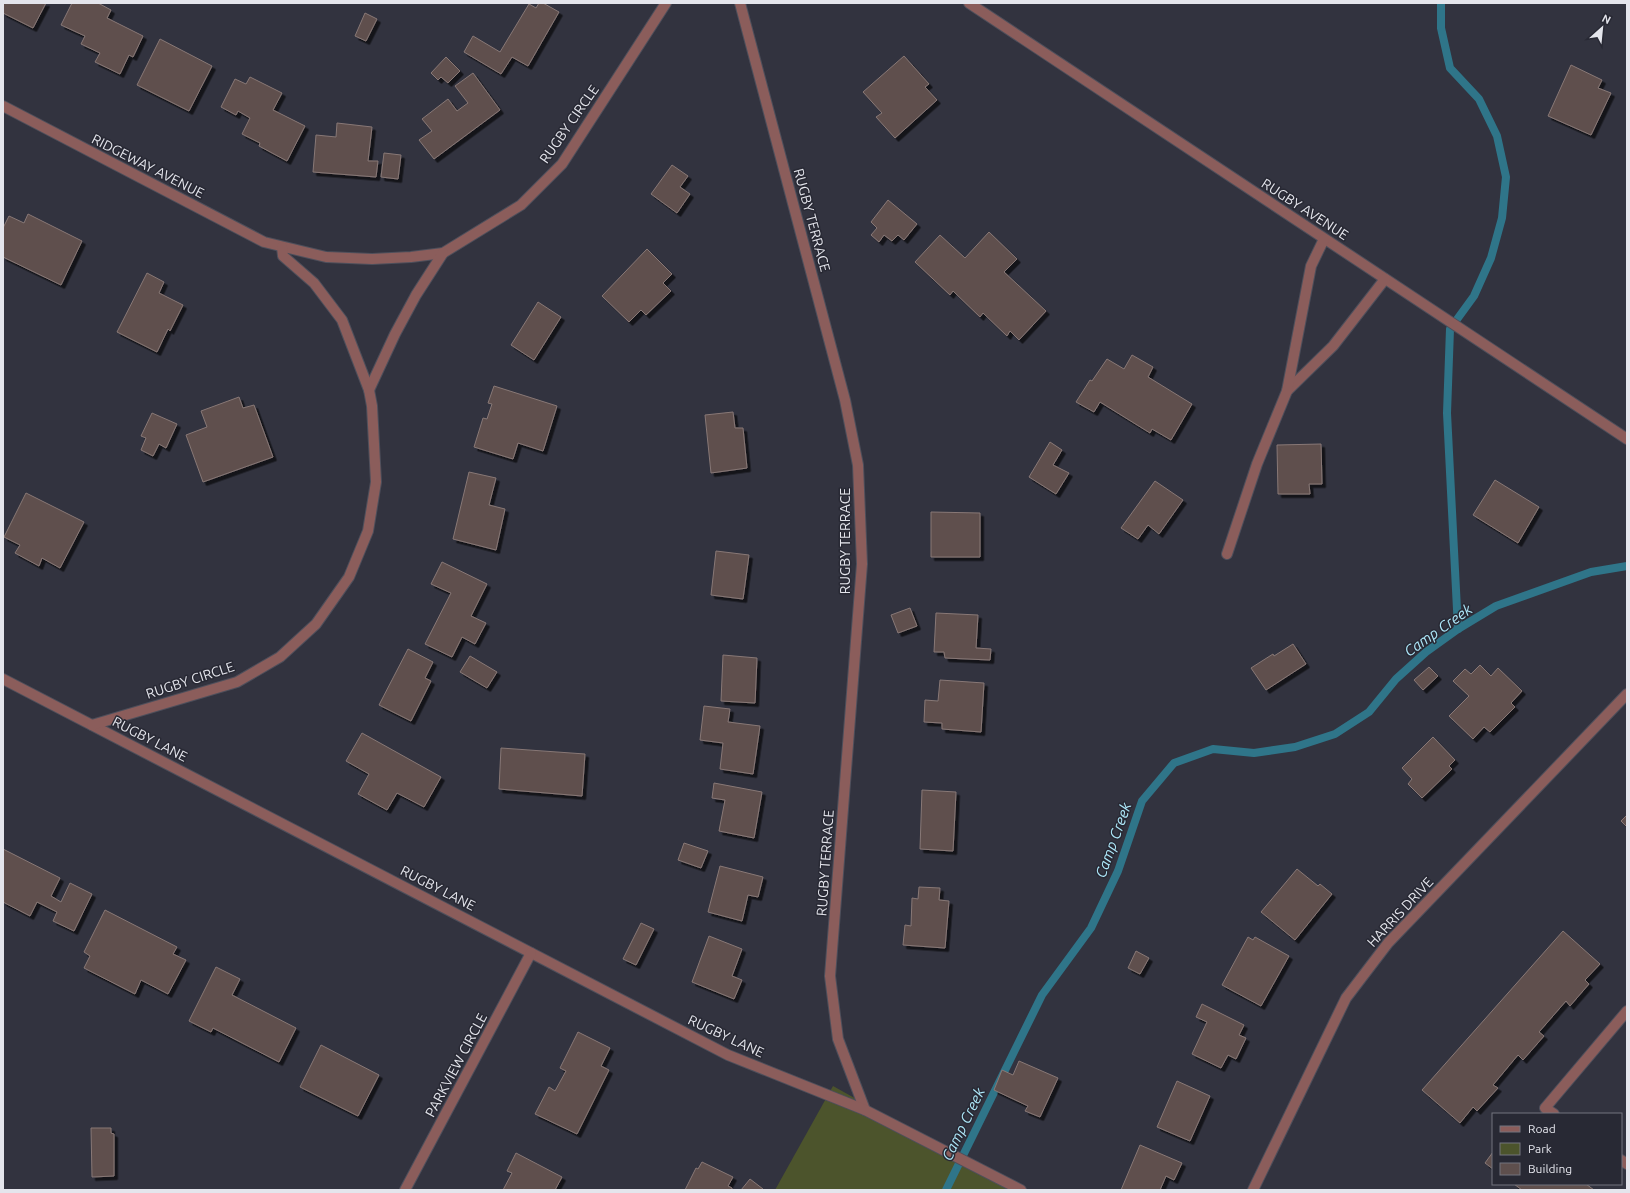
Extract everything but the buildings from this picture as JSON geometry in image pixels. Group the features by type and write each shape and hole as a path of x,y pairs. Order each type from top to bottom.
{"street":[{"name":"RUGBY CIRCLE","path":"92,725 237,682 280,657 316,624 349,576 368,531 376,482 372,406 369,390 342,320 314,283 283,256 282,247 326,257 372,259 411,257 443,253 521,205 562,164 666,3"},
{"name":"RUGBY TERRACE","path":"740,3 845,400 858,465 862,564 830,976 838,1039 865,1110"},
{"name":"RUGBY AVENUE","path":"968,3 1627,439"},
{"name":"RIDGEWAY AVENUE","path":"3,106 264,242 282,247"},
{"path":"1227,554 1257,464 1287,391 1311,266 1324,239"},
{"path":"369,390 395,334 416,294 443,253"},
{"path":"1287,391 1333,346 1385,279"},
{"name":"RUGBY LANE","path":"3,678 728,1055 865,1110 1021,1190"},
{"name":"HARRIS DRIVE","path":"1253,1190 1346,998 1388,943 1627,694"},
{"name":"PARKVIEW CIRCLE","path":"405,1190 531,952"},
{"path":"1552,1113 1545,1108 1627,1011"}],"green space":[{"path":"833,1086 1020,1190 775,1190"}],"waterway":[{"path":"1441,3 1441,28 1450,68 1479,99 1497,136 1506,177 1502,218 1491,258 1474,296 1450,329 1447,413 1458,629"},
{"name":"Camp Creek","path":"946,1190 1042,995 1091,928 1118,871 1142,801 1174,763 1213,749 1254,753 1295,747 1335,734 1369,712 1396,679 1426,652 1458,629 1496,606 1591,572 1627,566"}]}
